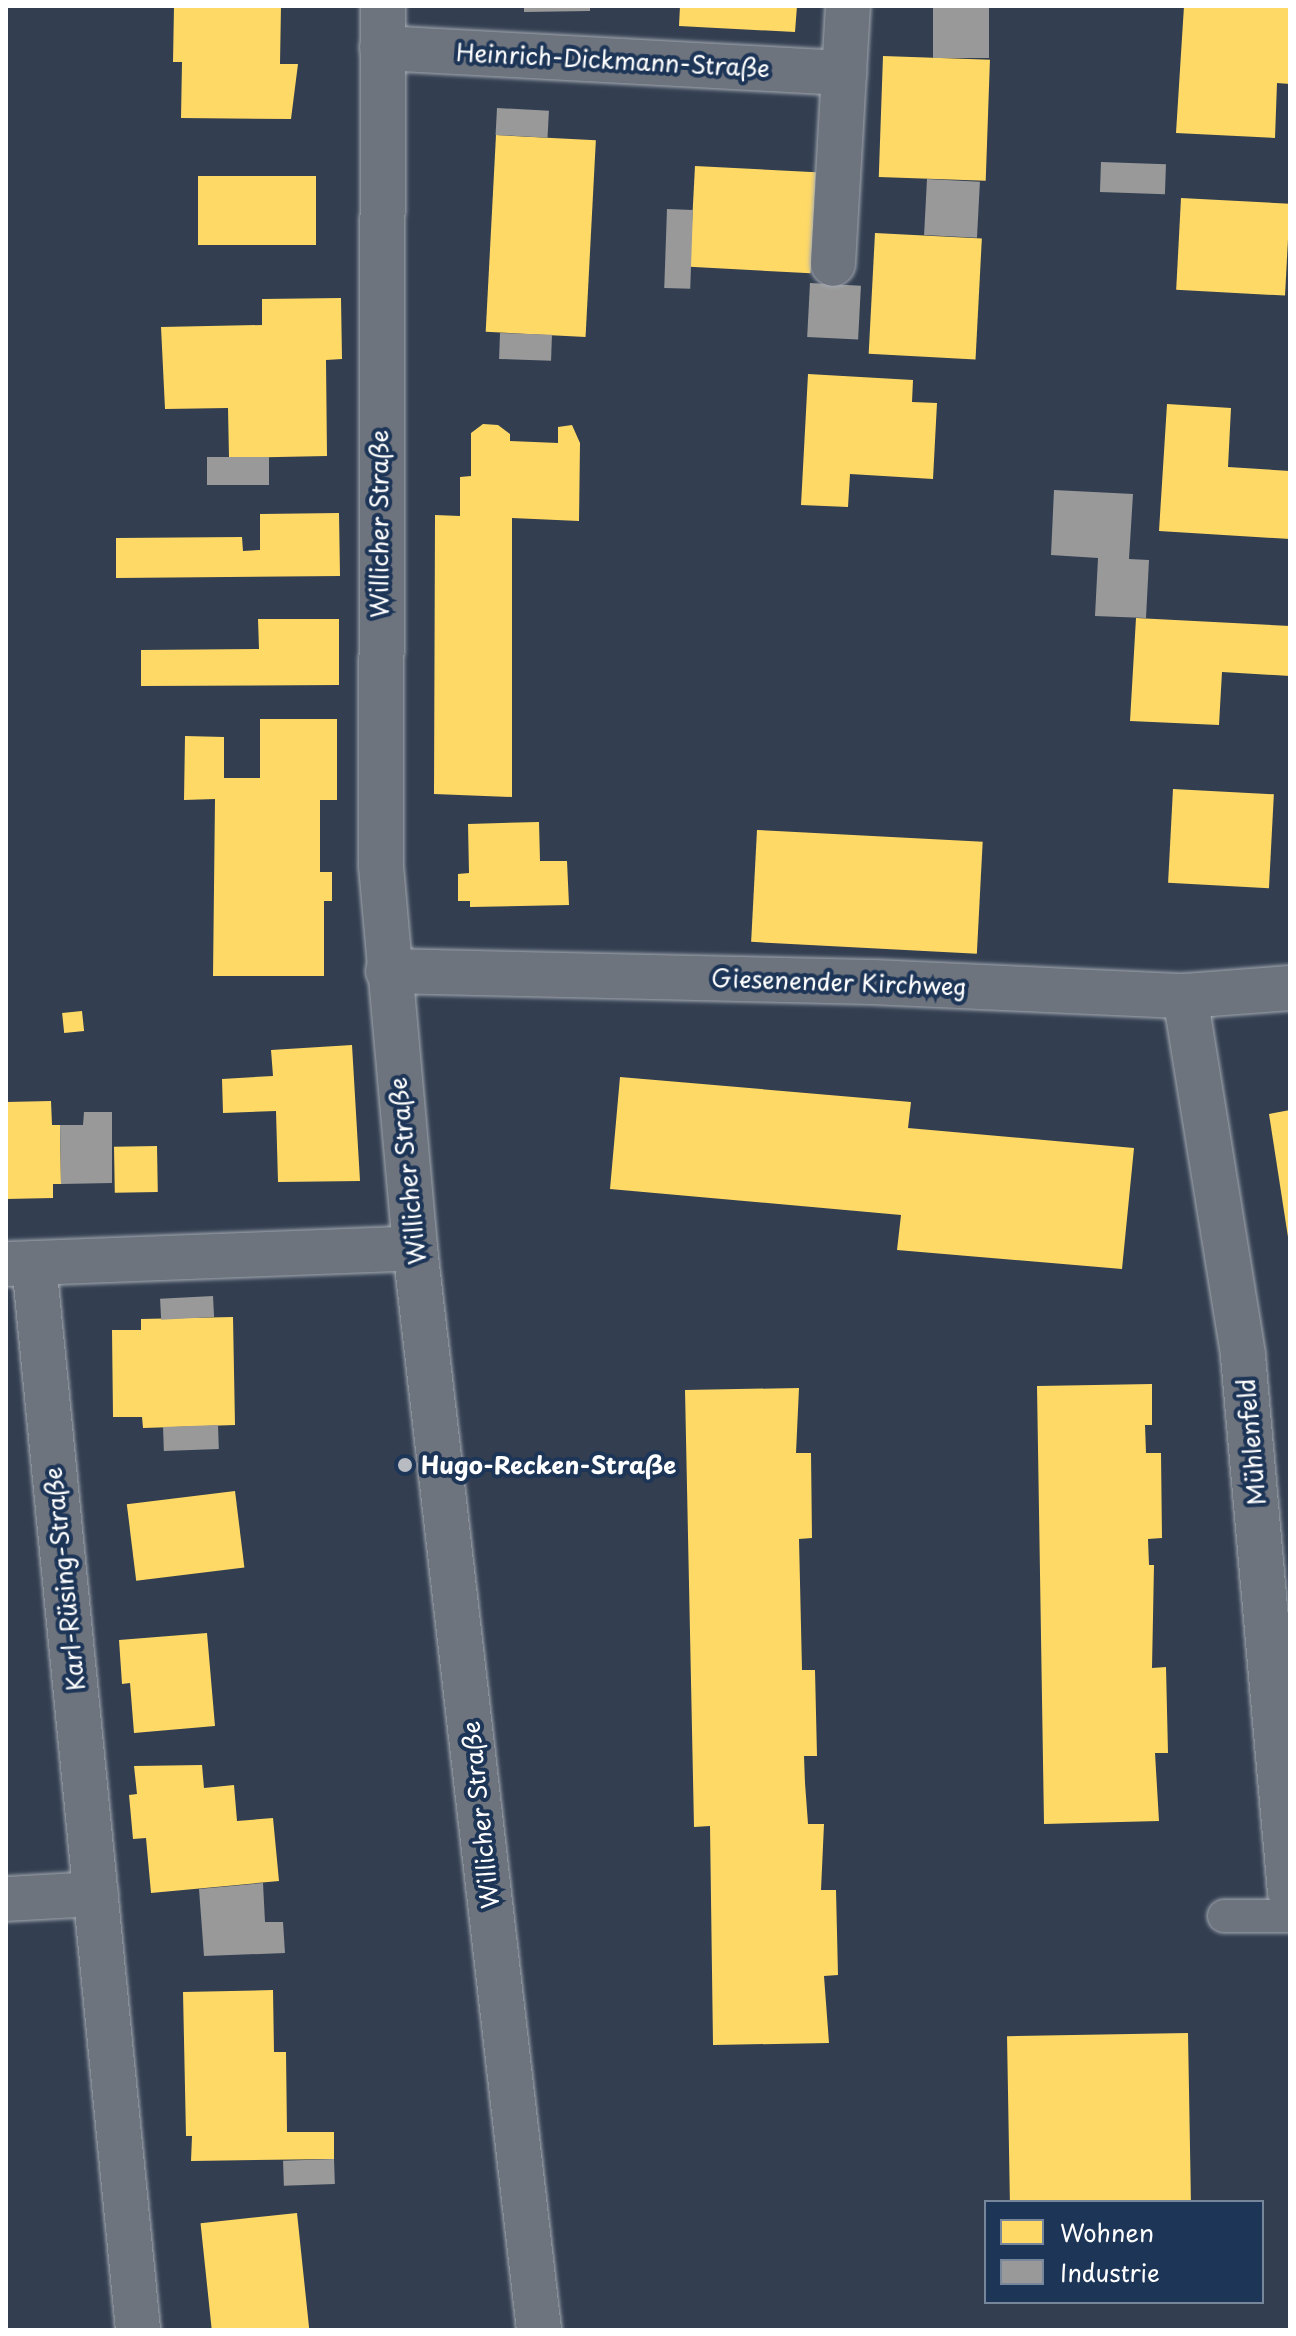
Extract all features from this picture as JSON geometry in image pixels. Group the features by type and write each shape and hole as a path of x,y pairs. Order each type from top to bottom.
{"street":[{"path":"833,264 848,6"},
{"name":"Heinrich-Dickmann-Straße","path":"383,27 844,73"},
{"name":"Willicher Straße","path":"383,27 378,767 388,971 415,1248 539,2330"},
{"name":"Giesenender Kirchweg","path":"388,971 872,982 1185,996 1290,988"},
{"name":"Mühlenfeld","path":"1185,996 1243,1356 1283,1739 1290,1892"},
{"path":"20,1264 415,1248"},
{"name":"Karl-Rüsing-Straße","path":"20,1264 96,1894 138,2330"},
{"path":"6,1899 96,1894"}],"lane":[{"path":"1224,1916 1290,1916"}],"building: Wohnen":[{"path":"174,6 281,6 280,64 298,64 291,119 181,118 182,62 173,62"},
{"path":"680,6 797,6 795,32 679,26"},
{"path":"1184,6 1290,6 1290,84 1277,83 1275,138 1176,133"},
{"path":"883,56 990,60 986,181 879,177"},
{"path":"496,135 596,140 586,337 486,332"},
{"path":"695,166 816,172 811,273 690,267"},
{"path":"198,176 316,176 316,245 198,245"},
{"path":"1181,198 1290,204 1285,296 1176,290"},
{"path":"875,233 982,239 976,359 869,354"},
{"path":"341,298 342,359 326,360 327,456 229,458 228,408 165,409 161,327 262,325 262,299"},
{"path":"808,374 913,380 912,402 937,403 933,479 850,474 848,507 801,505"},
{"path":"1167,404 1231,408 1228,467 1290,471 1290,539 1159,531"},
{"path":"483,424 498,425 510,434 510,441 558,443 558,427 572,425 580,443 579,521 512,518 512,797 434,794 435,515 460,516 460,477 471,476 471,433"},
{"path":"339,513 340,576 116,578 116,538 242,537 243,551 260,550 260,514"},
{"path":"1136,618 1290,626 1290,676 1222,672 1219,725 1130,721"},
{"path":"258,619 339,619 339,685 141,686 141,650 259,649"},
{"path":"260,719 337,719 337,800 320,800 320,872 332,872 332,901 324,901 324,976 213,976 215,799 184,800 185,736 224,737 224,778 260,778"},
{"path":"1173,789 1274,794 1269,888 1168,883"},
{"path":"539,822 540,861 567,861 569,905 470,907 470,901 458,901 458,874 469,873 468,824"},
{"path":"757,830 983,842 977,954 751,942"},
{"path":"82,1011 84,1031 64,1033 62,1013"},
{"path":"352,1045 360,1181 278,1182 276,1111 223,1113 222,1079 273,1076 271,1050"},
{"path":"620,1077 911,1102 908,1128 1134,1148 1122,1269 897,1250 901,1215 610,1189"},
{"path":"51,1101 52,1125 60,1125 61,1184 53,1184 53,1198 6,1199 6,1102"},
{"path":"1290,1110 1290,1237 1288,1237 1269,1114"},
{"path":"157,1146 158,1192 115,1193 114,1147"},
{"path":"233,1317 235,1425 143,1428 142,1417 113,1417 112,1330 141,1330 141,1319"},
{"path":"1152,1384 1152,1425 1145,1425 1146,1453 1161,1453 1162,1538 1148,1539 1149,1565 1154,1565 1152,1668 1166,1667 1168,1753 1155,1753 1159,1821 1044,1824 1037,1386"},
{"path":"799,1388 796,1453 811,1453 812,1538 799,1539 802,1670 815,1670 817,1756 804,1756 805,1783 808,1824 824,1824 821,1890 836,1890 838,1975 824,1976 829,2043 713,2045 710,1826 694,1827 685,1390"},
{"path":"235,1491 244,1567 136,1581 127,1504"},
{"path":"207,1633 215,1726 134,1733 130,1683 122,1684 119,1640"},
{"path":"202,1765 204,1788 234,1785 237,1821 273,1818 279,1881 151,1893 146,1838 133,1839 129,1795 137,1794 134,1766"},
{"path":"273,1990 274,2052 286,2052 287,2132 334,2132 334,2159 191,2161 192,2136 186,2136 183,1992"},
{"path":"1188,2033 1191,2200 1010,2200 1007,2036"},
{"path":"297,2213 309,2330 212,2330 201,2223"}],"building: Industrie":[{"path":"524,6 590,6 590,11 524,12"},
{"path":"933,6 989,6 989,58 933,58"},
{"path":"497,108 549,111 548,138 496,135"},
{"path":"1101,162 1166,164 1165,194 1100,192"},
{"path":"927,179 980,182 977,238 924,235"},
{"path":"667,209 693,210 690,289 664,288"},
{"path":"810,283 861,286 858,340 807,337"},
{"path":"500,333 552,335 551,361 499,359"},
{"path":"207,457 269,457 269,485 207,485"},
{"path":"1054,490 1133,494 1129,559 1149,560 1146,618 1095,616 1098,558 1051,555"},
{"path":"84,1112 112,1112 112,1183 61,1184 60,1125 83,1125"},
{"path":"213,1296 214,1317 161,1320 160,1299"},
{"path":"218,1425 219,1449 164,1451 163,1427"},
{"path":"263,1883 265,1922 283,1922 285,1953 204,1956 199,1889"},
{"path":"334,2159 335,2184 284,2186 283,2161"}],"place":[{"name":"Hugo-Recken-Straße","path":"405,1465"}]}
